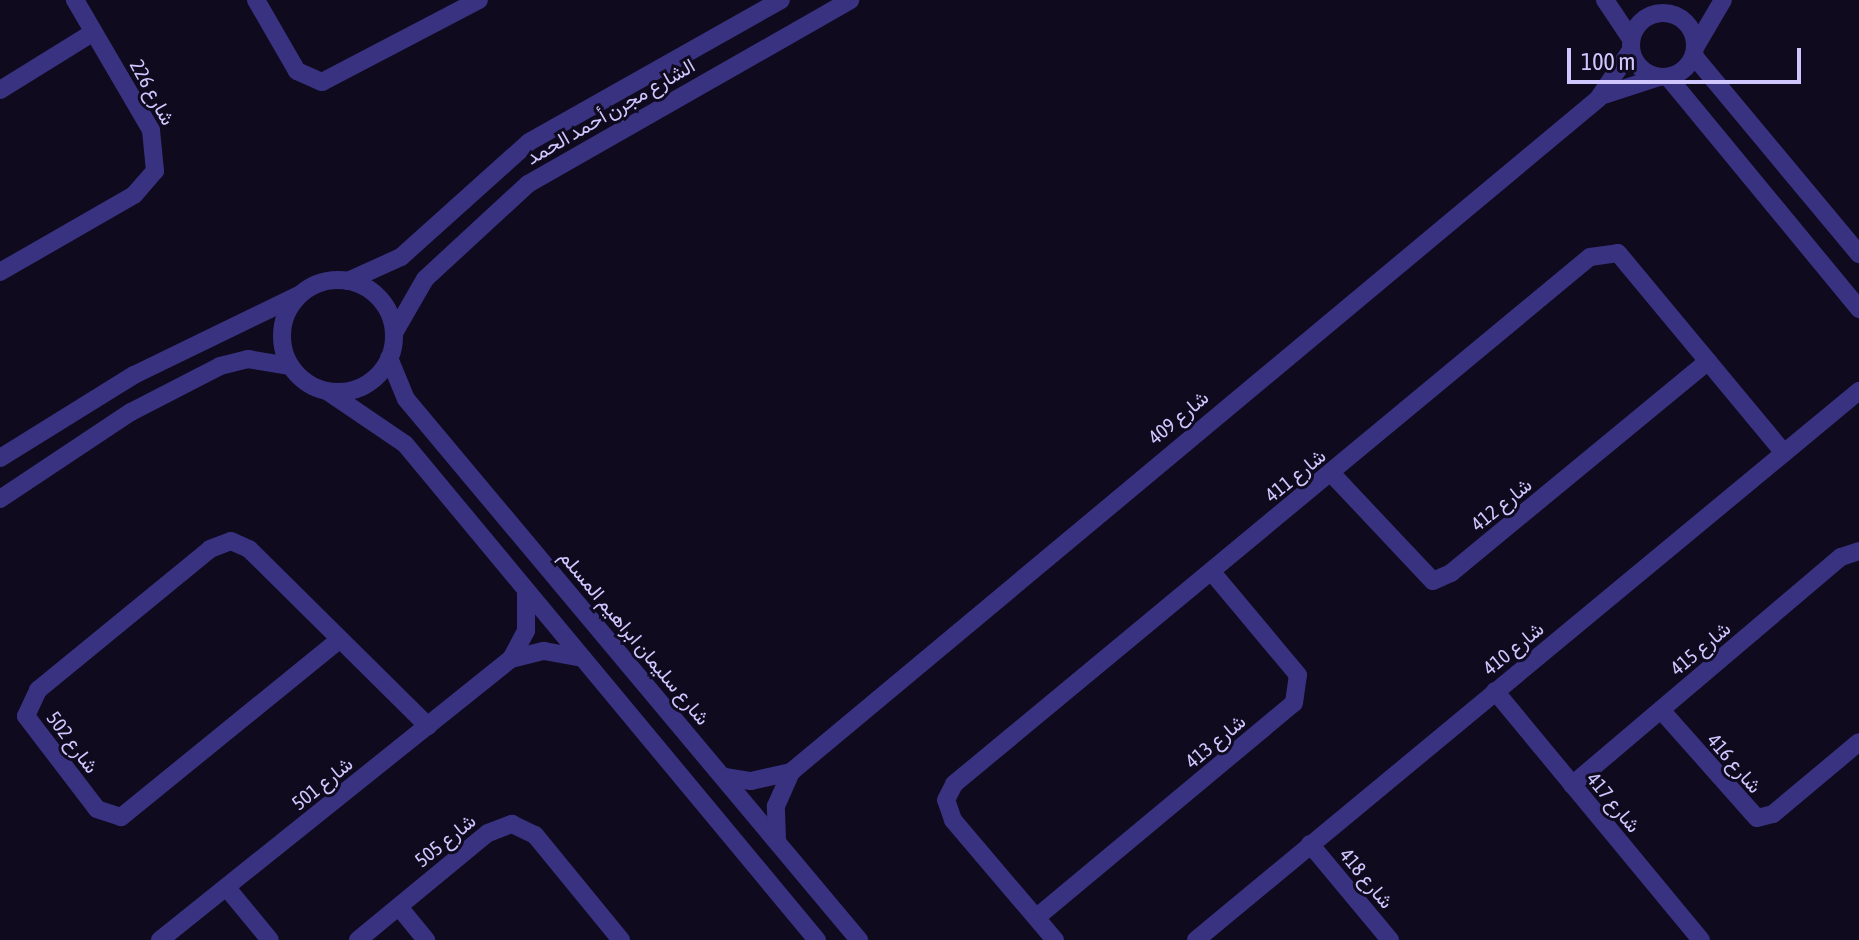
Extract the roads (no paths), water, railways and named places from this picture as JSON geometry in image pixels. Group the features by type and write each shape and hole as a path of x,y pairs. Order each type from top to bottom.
{"street":[{"name":"شارع 226","path":"0,272 134,195 155,171 155,140 75,0"},
{"path":"256,0 297,71 322,82 479,0"},
{"name":"الشارع مجرن أحمد الحمد","path":"348,281 401,257 529,142 781,0"},
{"name":"الشارع مجرن أحمد الحمد","path":"394,333 425,279 528,184 850,0"},
{"path":"1605,0 1643,70 1663,77 1859,309"},
{"path":"1631,45 1637,25 1661,9 1722,0"},
{"path":"1663,77 1695,51 1722,0"},
{"path":"1661,9 1690,26 1695,51 1859,254"},
{"path":"0,90 94,32"},
{"name":"شارع 409","path":"725,777 765,780 791,772 1598,99 1631,45"},
{"name":"شارع 409","path":"1598,99 1663,77"},
{"name":"شارع 411","path":"1055,940 953,820 946,800 954,784 1332,474 1590,257 1606,251 1618,253 1784,453"},
{"path":"0,458 145,369 301,294 348,281 380,299 394,333 389,358 364,385 327,391"},
{"path":"290,366 282,335 301,294"},
{"name":"شارع سليمان ابراهيم المسلم","path":"389,358 406,399 859,940"},
{"path":"0,499 120,419 220,366 262,359 290,366 405,444 817,940"},
{"name":"شارع 412","path":"1332,474 1433,581 1708,361"},
{"name":"شارع 410","path":"1196,940 1859,391"},
{"name":"شارع 502","path":"339,640 121,817 97,809 26,716 38,690 225,541 249,549 428,726"},
{"name":"شارع 415","path":"1572,785 1841,557 1859,551"},
{"name":"شارع 413","path":"1037,917 1294,703 1298,675 1212,572"},
{"name":"شارع 501","path":"160,940 511,659 526,631 526,591"},
{"name":"شارع 501","path":"511,659 544,651 583,658"},
{"name":"شارع 417","path":"1495,691 1701,940"},
{"name":"شارع 416","path":"1661,710 1757,818 1773,814 1859,742"},
{"name":"شارع 409","path":"777,840 776,806 791,772"},
{"name":"شارع 505","path":"358,940 488,833 512,824 535,835 621,940"},
{"name":"شارع 418","path":"1310,844 1386,938"},
{"path":"227,888 270,940"},
{"path":"399,907 426,940"}]}
